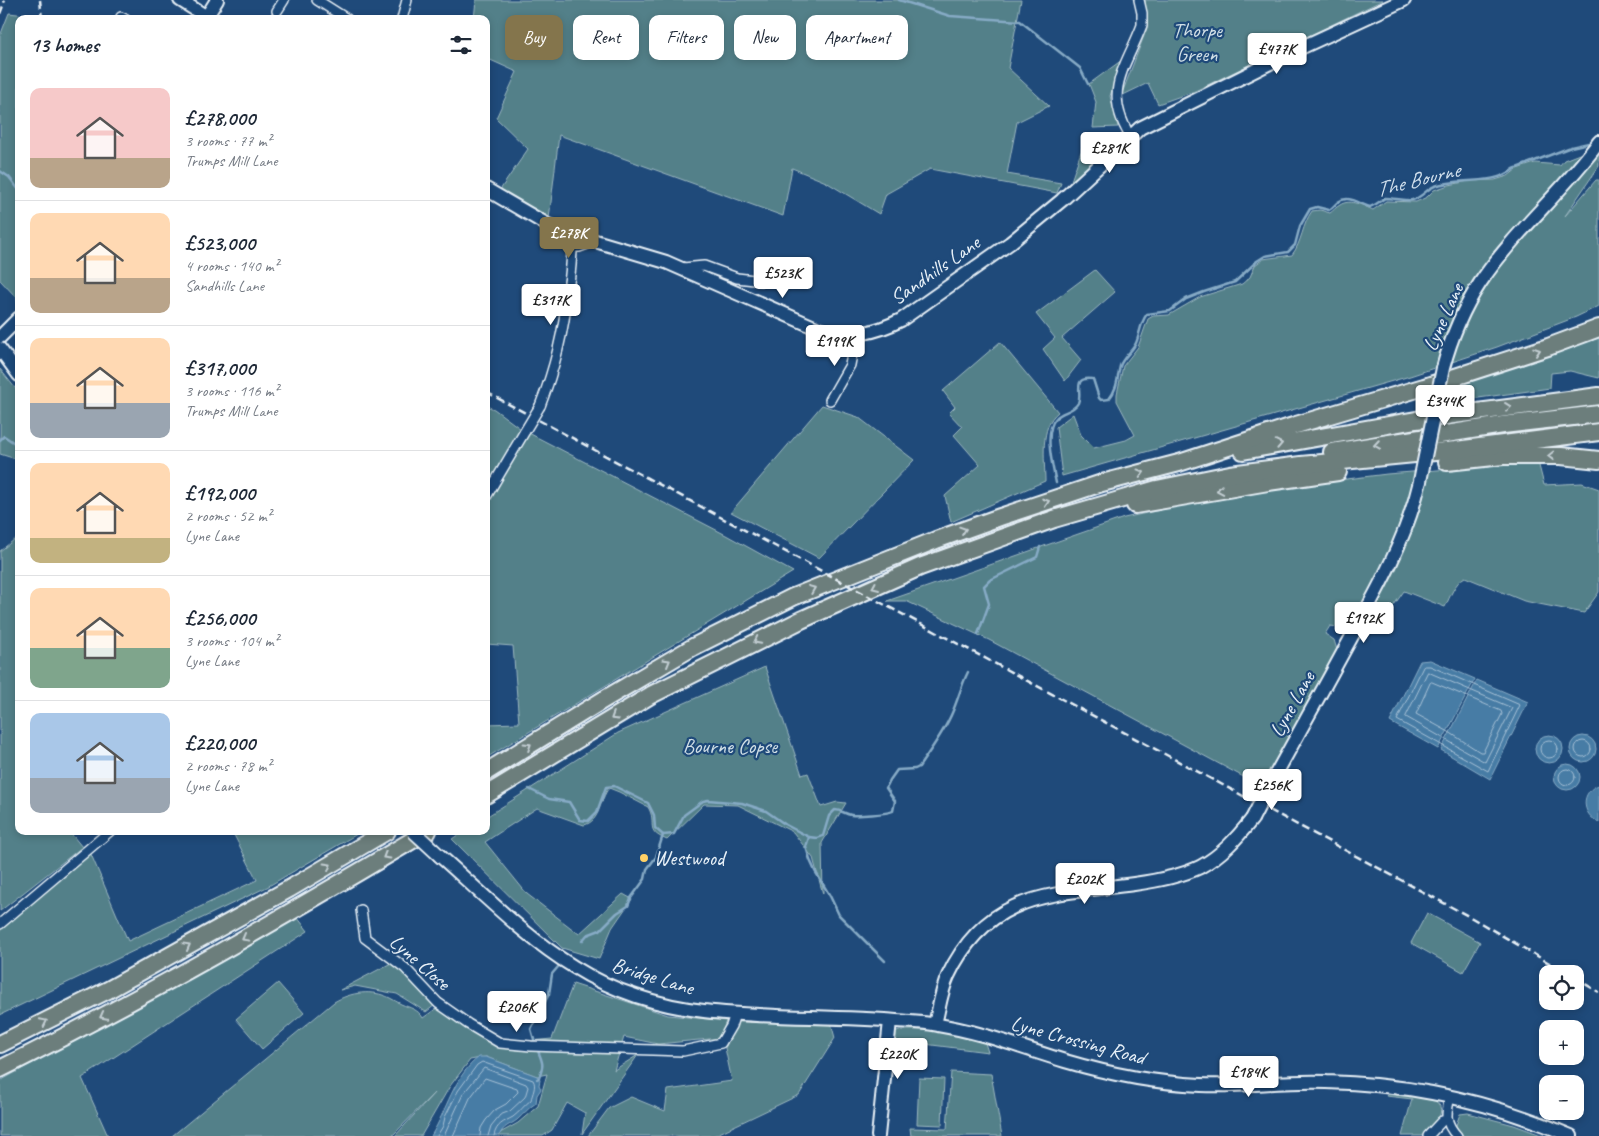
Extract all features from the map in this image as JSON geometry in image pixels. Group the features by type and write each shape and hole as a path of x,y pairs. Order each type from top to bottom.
{"highway":[{"path":"490,770 684,652 780,602 936,540 1000,517 1102,484 1179,464 1296,425 1548,347 1599,328"},
{"path":"1179,464 1425,418 1599,396"},
{"path":"1230,474 1263,464 1331,452 1503,425 1599,414"},
{"path":"490,793 650,695 801,620 920,568 1077,511 1157,489 1230,474 1456,450 1599,432"},
{"path":"1077,511 1133,506 1268,482 1358,470 1503,456 1561,456 1599,460"},
{"path":"0,1044 108,990 289,889 380,835"},
{"path":"0,1070 137,999 276,921 421,835"}],"street":[{"path":"180,0 202,15"},
{"path":"209,15 217,0"},
{"path":"277,11 284,0"},
{"path":"316,0 340,15"},
{"path":"403,15 407,0"},
{"path":"1130,136 1118,109 1116,90 1142,25 1139,0"},
{"name":"Sandhills Lane","path":"490,191 546,224 565,232 681,268 801,322 833,333 863,334 881,330 901,320 1010,243 1062,200 1140,128 1230,82 1404,0"},
{"name":"Lyne Lane","path":"935,1024 947,978 961,953 979,930 1000,914 1038,898 1148,882 1180,875 1199,867 1223,852 1252,819 1397,552 1406,530 1420,481 1443,368 1454,335 1480,283 1507,248 1580,168 1597,145"},
{"path":"565,232 568,244 572,247"},
{"path":"572,247 588,245 596,241"},
{"path":"490,490 540,406 550,382 561,342 565,318 572,247"},
{"path":"681,268 704,266 737,278 763,282"},
{"path":"0,337 15,322"},
{"path":"830,400 850,365 852,349 848,334"},
{"path":"0,348 15,369"},
{"path":"0,924 105,835"},
{"name":"Bridge Lane","path":"417,835 545,948 593,978 628,993 658,1002 702,1011 935,1024"},
{"name":"Lyne Close","path":"361,910 365,938 405,968 438,1003 468,1024 500,1042 536,1046 684,1051 721,1043 731,1026 734,1014"},
{"path":"878,1136 890,1020"},
{"name":"Lyne Crossing Road","path":"935,1024 994,1037 1080,1065 1142,1079 1202,1085 1357,1083 1393,1086 1450,1096 1516,1114 1571,1136"},
{"path":"1450,1096 1446,1120 1450,1129 1457,1136"},
{"path":"1428,1136 1442,1121 1446,1120"}],"green space":[{"path":"476,0 1021,0 1008,68 1049,106 1017,122 1007,174 1061,183 1057,193 930,169 886,194 879,214 826,182 792,168 783,216 559,135 549,219 500,190 528,149 496,118 517,72 490,60 490,15 474,15"},
{"name":"Thorpe Green","path":"1145,0 1383,0 1195,91 1158,104 1148,83 1121,96 1147,28"},
{"path":"9,13 26,15 15,15 15,296 0,280 0,36"},
{"path":"1122,60 1110,96 1118,127 1093,128 1096,102 1089,84"},
{"path":"1120,139 1070,184 1085,140"},
{"path":"1595,148 1599,151 1599,166 1565,216 1596,180 1599,180 1599,306 1576,317 1497,347 1410,376 1062,476 1056,427 1073,414 1081,435 1094,448 1126,440 1135,435 1117,401 1117,394 1123,366 1138,347 1148,319 1153,316 1169,315 1200,297 1242,284 1250,277 1255,265 1263,259 1292,255 1312,211 1320,210 1330,213 1348,202 1357,203 1373,210 1386,201 1416,202 1427,197 1434,190 1449,185 1469,181 1495,180 1508,176 1517,169 1535,163 1560,165 1564,160"},
{"path":"1095,270 1115,292 1062,338 1081,360 1065,381 1043,349 1055,338 1036,314"},
{"path":"1599,338 1599,378 1570,371 1551,373 1550,388 1450,402 1449,387"},
{"path":"1000,342 1058,412 1048,426 1044,444 1045,481 951,522 945,496 980,465 954,435 962,427 949,413 955,407 943,391"},
{"path":"0,369 15,388 15,459 0,454"},
{"path":"822,405 858,417 914,460 819,558 731,512"},
{"path":"490,408 521,429 726,535 793,572 490,756 490,724 519,723 513,646 490,644"},
{"path":"1538,462 1544,485 1582,483 1599,489 1599,592 1584,613 1524,601 1465,577 1456,586 1445,607 1404,591 1387,615 1378,607 1377,602 1401,555 1404,510 1401,524 1361,609 1346,628 1330,626 1325,634 1334,640 1337,650 1264,788 989,640 906,601 887,601 1124,518 1206,500 1275,488 1387,474"},
{"path":"15,539 15,835 72,835 82,847 0,911 0,551"},
{"name":"Bourne Copse","path":"765,667 802,775 808,773 821,807 837,802 846,803 822,843 823,894 813,858 793,832 738,805 704,804 667,840 653,830 651,813 648,807 609,788 597,815 590,823 584,825 537,808 485,842 527,894 579,934 623,894 632,899 612,928 599,959 562,948 452,839 458,835 490,835 490,814 618,733"},
{"path":"234,835 355,835 267,887 0,1015 0,930 90,852 128,941 257,880"},
{"path":"1427,913 1480,942 1463,972 1411,943"},
{"path":"297,917 308,931 82,1078 108,1136 0,1136 0,1081"},
{"path":"393,962 435,1005 426,1012 397,994 355,986 340,990"},
{"path":"278,983 304,1013 262,1049 236,1019"},
{"path":"573,984 668,1015 726,1021 720,1038 658,1044 624,1037 614,1070 638,1055 582,1134 585,1113 567,1103 552,1130 543,1136 499,1136 500,1133 518,1123 538,1106 547,1074 537,1076 486,1057 470,1060 450,1086 421,1136 395,1136 435,1092 392,1136 172,1136 334,1002 347,996 362,993 383,995 416,1011 423,1018 437,1008 496,1044 552,1039"},
{"path":"737,1022 831,1023 835,1038 799,1095 713,1136 588,1136 609,1108 631,1097 665,1111 668,1090 732,1081 725,1048"},
{"path":"899,1030 936,1030 984,1040 988,1052 900,1041 897,1059 892,1057 895,1032"},
{"path":"951,1072 991,1074 1002,1136 911,1136 910,1128 947,1129"},
{"path":"919,1078 944,1079 942,1125 917,1124"},
{"path":"1391,1090 1424,1096 1438,1104 1441,1109 1439,1117 1424,1136 1402,1136 1412,1099 1386,1096"},
{"path":"1468,1113 1514,1125 1544,1136 1463,1136 1455,1128 1460,1114"}],"water":[{"path":"1430,660 1475,679 1438,749 1390,722 1420,661"},
{"path":"1477,680 1528,702 1490,779 1441,750"},
{"path":"1549,735 1559,739 1563,749 1559,759 1549,763 1539,759 1535,749 1539,739"},
{"path":"1583,736 1592,740 1596,749 1592,758 1583,762 1574,758 1570,749 1574,740"},
{"path":"1567,764 1576,768 1580,777 1576,786 1567,790 1558,786 1554,777 1558,768"},
{"path":"1599,785 1599,822 1589,814 1585,803 1588,792"},
{"path":"479,1057 486,1057 537,1076 540,1080 539,1085 541,1089 537,1095 536,1103 505,1128 499,1136 431,1136 463,1074"}],"waterway":[{"path":"899,0 950,16 1020,21 1080,68 1088,84"},
{"name":"The Bourne","path":"1056,483 1049,440 1052,424 1061,414 1076,406 1079,399 1079,386 1082,380 1093,379 1099,398 1101,400 1109,399 1116,387 1121,363 1136,343 1147,314 1170,311 1186,299 1235,282 1265,256 1288,252 1295,245 1300,226 1310,209 1317,207 1329,210 1338,202 1346,199 1354,200 1370,207 1385,198 1412,200 1435,186 1445,183 1497,178 1514,169 1571,147 1593,142"},
{"name":"The Bourne","path":"0,171 9,177 15,185"},
{"path":"0,440 4,436 15,443"},
{"name":"The Bourne","path":"978,634 989,604 984,586 990,580 1037,557 1040,547"},
{"name":"The Bourne","path":"663,835 674,834 684,815 703,801 708,800 742,803 766,811 786,825 809,837 817,838 823,836 829,816 835,810 854,815 879,814 893,811 895,801 886,788 890,780 897,770 919,767 949,720 968,672"},
{"path":"529,789 549,799 569,802 580,820 588,821 597,812 606,787 614,786 648,803 654,815 655,828 663,835"},
{"path":"582,941 587,935 600,930 617,913 628,906 631,898 645,879 647,869 656,857 663,835"},
{"name":"The Bourne","path":"809,837 806,847 810,860 839,915 885,961"},
{"path":"535,1043 531,1029 549,994 552,974 558,967"},
{"path":"537,1048 542,1069 537,1079"}],"railway":[{"path":"0,14 5,0"},
{"path":"40,0 42,15"},
{"path":"490,394 1472,918 1553,965"},
{"path":"1584,983 1599,992"}],"place":[{"name":"Westwood","path":"644,858"}]}
